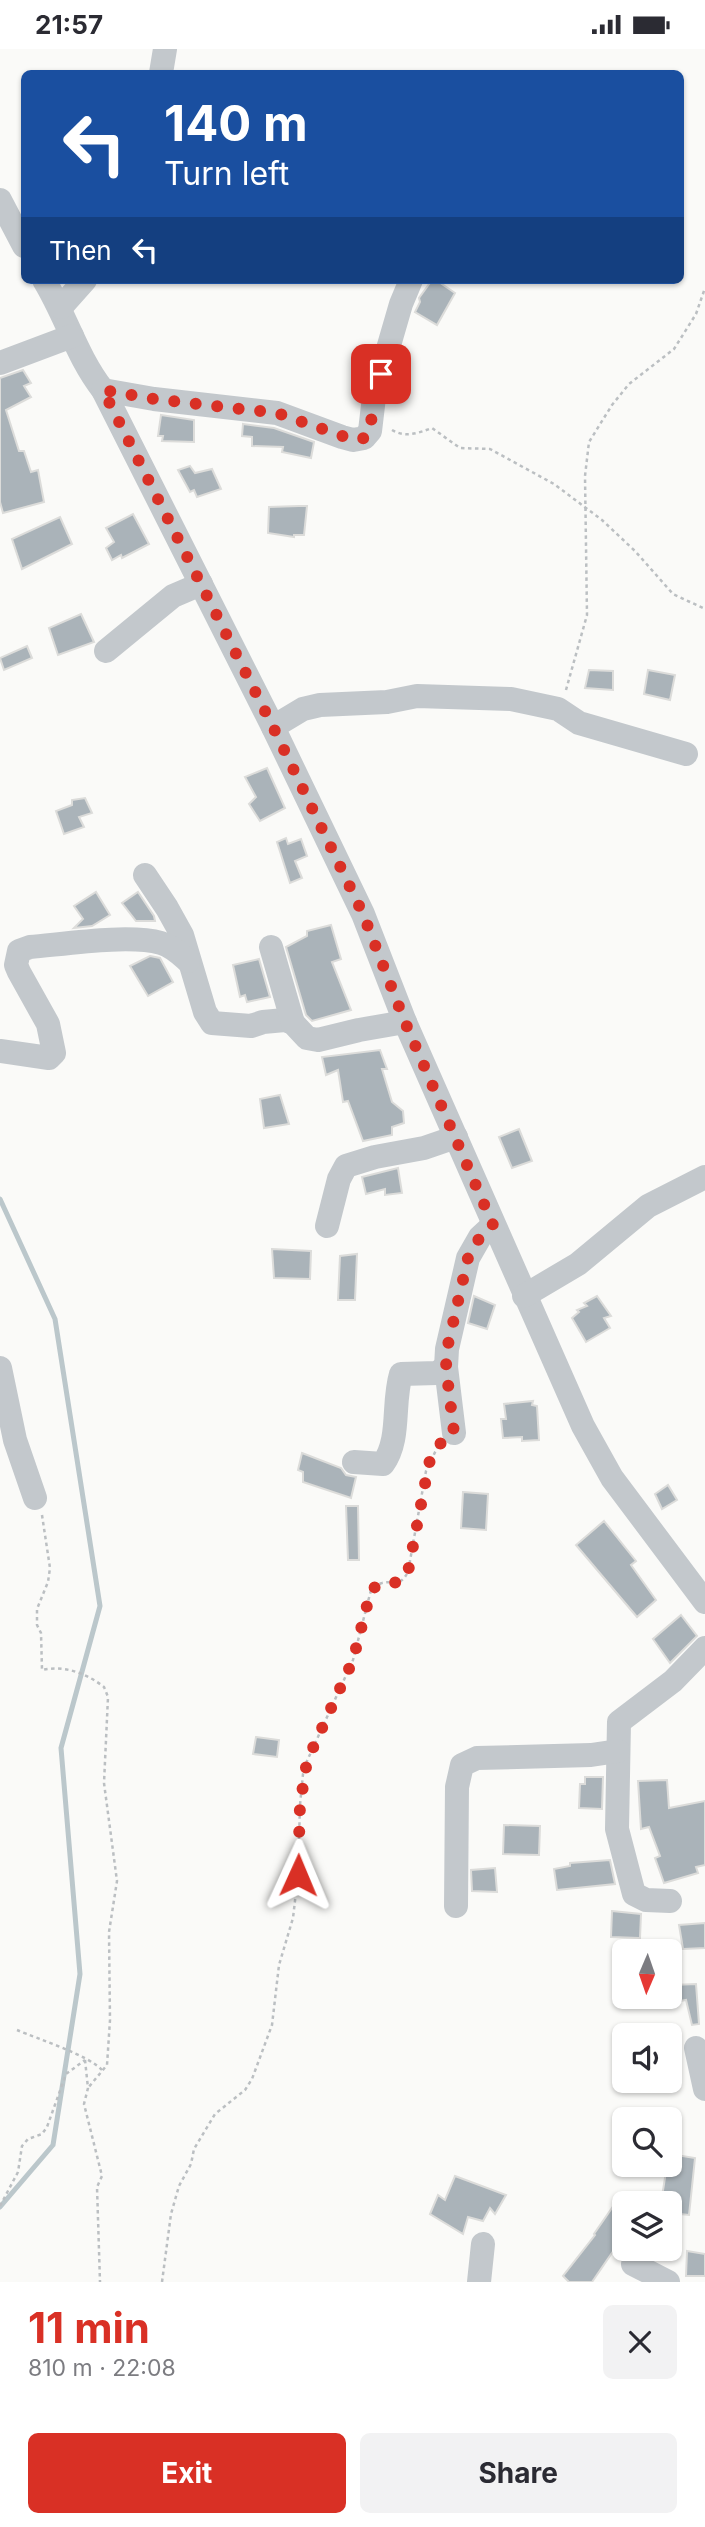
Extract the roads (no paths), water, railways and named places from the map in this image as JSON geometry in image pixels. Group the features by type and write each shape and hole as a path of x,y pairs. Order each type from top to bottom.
{"street":[{"path":"162,70 165,49"},
{"path":"0,200 21,240"},
{"path":"47,284 61,307 90,373 103,390 273,727 363,914 405,1022 583,1426 612,1478 705,1602"},
{"path":"61,307 81,284"},
{"path":"103,390 167,401 277,413 342,437 354,440 364,438 370,431 374,397 409,284"},
{"path":"0,363 72,336"},
{"path":"106,651 173,596 201,585"},
{"path":"273,727 303,709 320,705 387,702 417,696 511,699 558,709 579,723 686,754"},
{"path":"145,875 181,935 205,1012 212,1023 251,1026 275,1020 293,1023"},
{"path":"0,1051 49,1058 54,1053 48,1024 19,972 16,958 19,951 30,947 143,940 162,943 188,961"},
{"path":"271,947 293,1023 307,1038 318,1040 405,1022"},
{"path":"327,1226 339,1179 346,1166 375,1157 424,1148 456,1137"},
{"path":"524,1296 578,1264 648,1206 705,1177"},
{"path":"454,1433 446,1367 447,1349 468,1258 480,1237 493,1225"},
{"path":"354,1462 383,1464 391,1454 395,1393 401,1374 437,1373 446,1367"},
{"path":"0,1368 15,1440 38,1506"},
{"path":"670,1901 646,1900 634,1894 617,1829 618,1722 673,1681 705,1648"},
{"path":"456,1906 457,1787 462,1765 477,1758 540,1758 618,1751"},
{"path":"696,2048 705,2089"},
{"path":"479,2282 483,2244"},
{"path":"634,2264 668,2282"}],"waterway":[{"path":"0,1199 55,1319 100,1606 61,1748 80,1974 53,2145 0,2207"}]}
